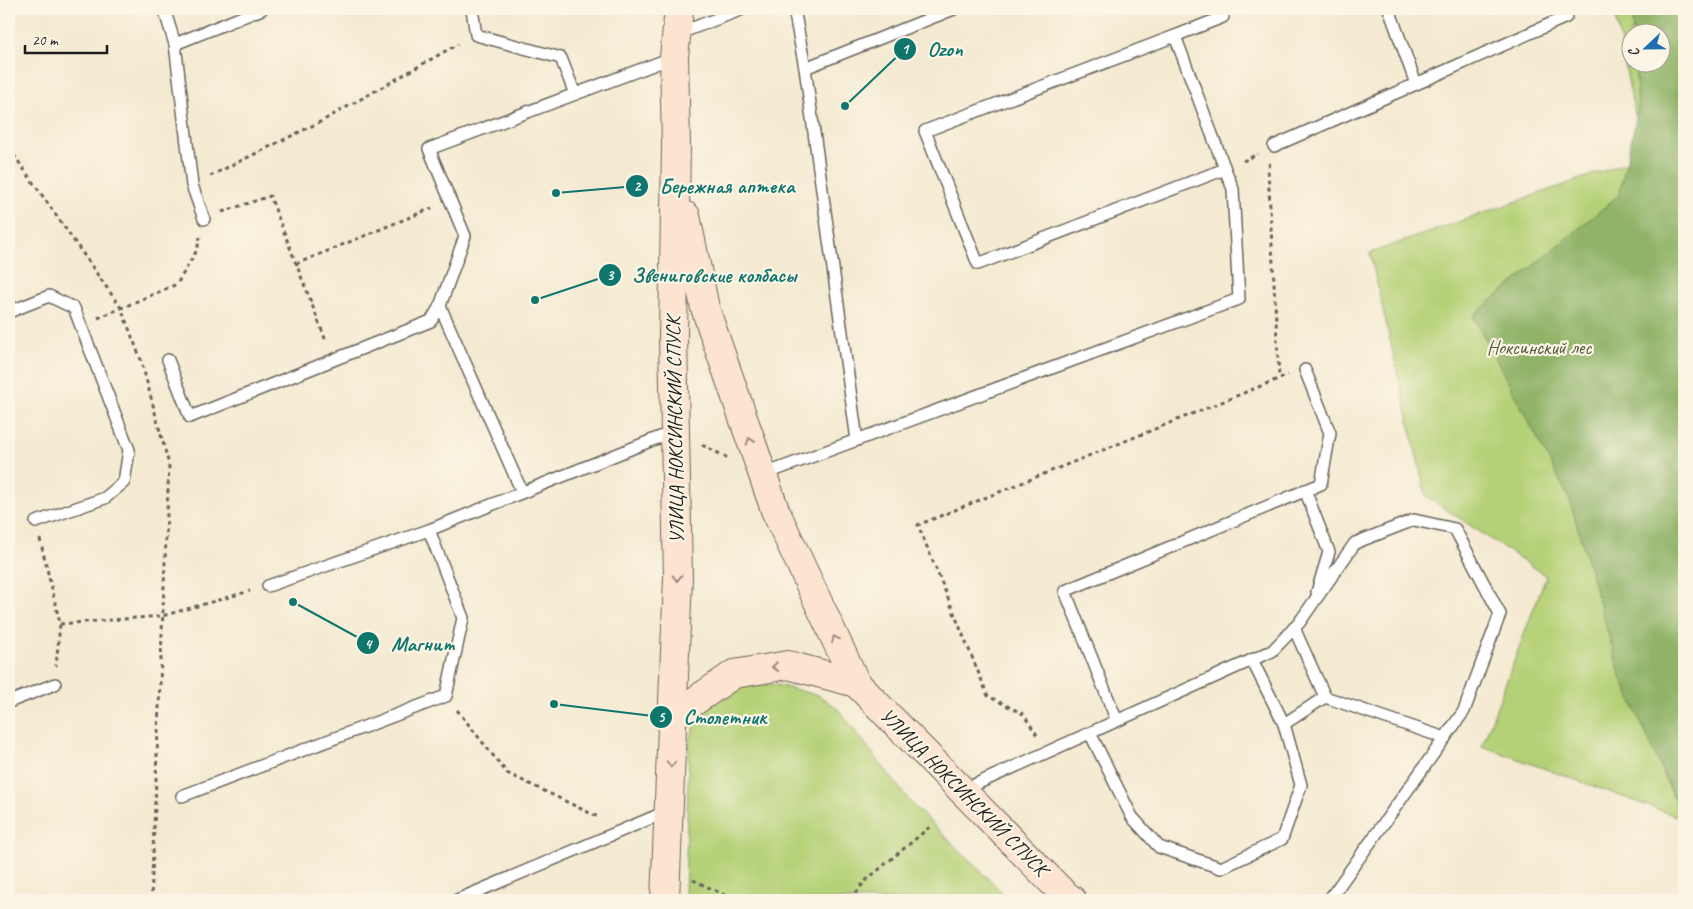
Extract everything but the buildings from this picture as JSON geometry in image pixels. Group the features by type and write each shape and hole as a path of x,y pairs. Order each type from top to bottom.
{"street":[{"name":"УЛИЦА НОКСИНСКИЙ СПУСК","path":"665,900 678,577 673,337 676,33"},
{"name":"УЛИЦА НОКСИНСКИЙ СПУСК","path":"676,145 687,219 705,308 774,510 856,683 1072,900"},
{"path":"673,716 734,674 788,665 856,683"}],"lane":[{"path":"164,9 175,44 192,186 204,219"},
{"path":"175,44 262,9"},
{"path":"472,9 476,34 561,58 575,94"},
{"path":"168,360 190,417 431,321 440,306 465,236 429,149 575,94 676,33 743,9"},
{"path":"794,9 805,68 856,440"},
{"path":"805,68 954,9"},
{"path":"1220,9 1223,17 925,131 978,264 1225,169"},
{"path":"1389,9 1416,84"},
{"path":"1274,146 1566,16"},
{"path":"762,475 1239,299 1233,189 1175,36"},
{"path":"9,312 49,296 74,308 129,450 124,482 104,498 36,522"},
{"path":"440,306 522,492"},
{"path":"1117,721 1065,591 1322,484 1330,433 1305,370"},
{"path":"268,586 429,530 675,431"},
{"path":"1305,490 1329,552 1313,603"},
{"path":"962,790 1272,651 1294,628 1355,543 1414,520 1455,529 1500,614 1464,711 1330,900"},
{"path":"182,796 446,696 463,618 429,530"},
{"path":"1294,628 1325,698 1445,738"},
{"path":"1090,733 1132,817 1159,847 1221,868 1282,839 1301,785 1284,724 1252,660"},
{"path":"9,702 55,684"},
{"path":"1284,724 1325,698"},
{"path":"458,900 669,811"}],"path":[{"path":"192,186 324,120 476,34"},
{"path":"1225,169 1274,146"},
{"path":"9,148 121,308 141,360 168,465 151,900"},
{"path":"1268,170 1279,377"},
{"path":"81,326 177,284 197,250 204,219 270,196 333,360"},
{"path":"296,264 450,200"},
{"path":"1049,752 1023,714 988,696 918,525 1279,377 1305,370"},
{"path":"675,431 762,475"},
{"path":"36,522 60,624 55,684"},
{"path":"60,624 162,616 268,586"},
{"path":"446,696 507,773 625,830"},
{"path":"851,900 864,882 932,825"},
{"path":"666,867 735,900"}],"green space":[{"name":"Ноксинский лес","path":"1614,9 1684,9 1684,819 1482,746 1546,576 1426,496 1370,253 1643,157 1626,72 1670,72 1670,22 1620,22 1620,40"},
{"path":"1631,9 1684,9 1684,825 1620,674 1569,498 1473,316 1619,195 1638,110 1636,72 1670,72 1670,22 1632,22"},
{"path":"749,683 776,685 818,695 838,709 912,804 1003,893 1013,900 685,900 689,740 699,716 722,695"}],"place":[{"name":"Ozon","path":"845,106"},
{"name":"Бережная аптека","path":"556,193"},
{"name":"Звениговские колбасы","path":"535,300"},
{"name":"Магнит","path":"293,602"},
{"name":"Столетник","path":"554,704"}]}
